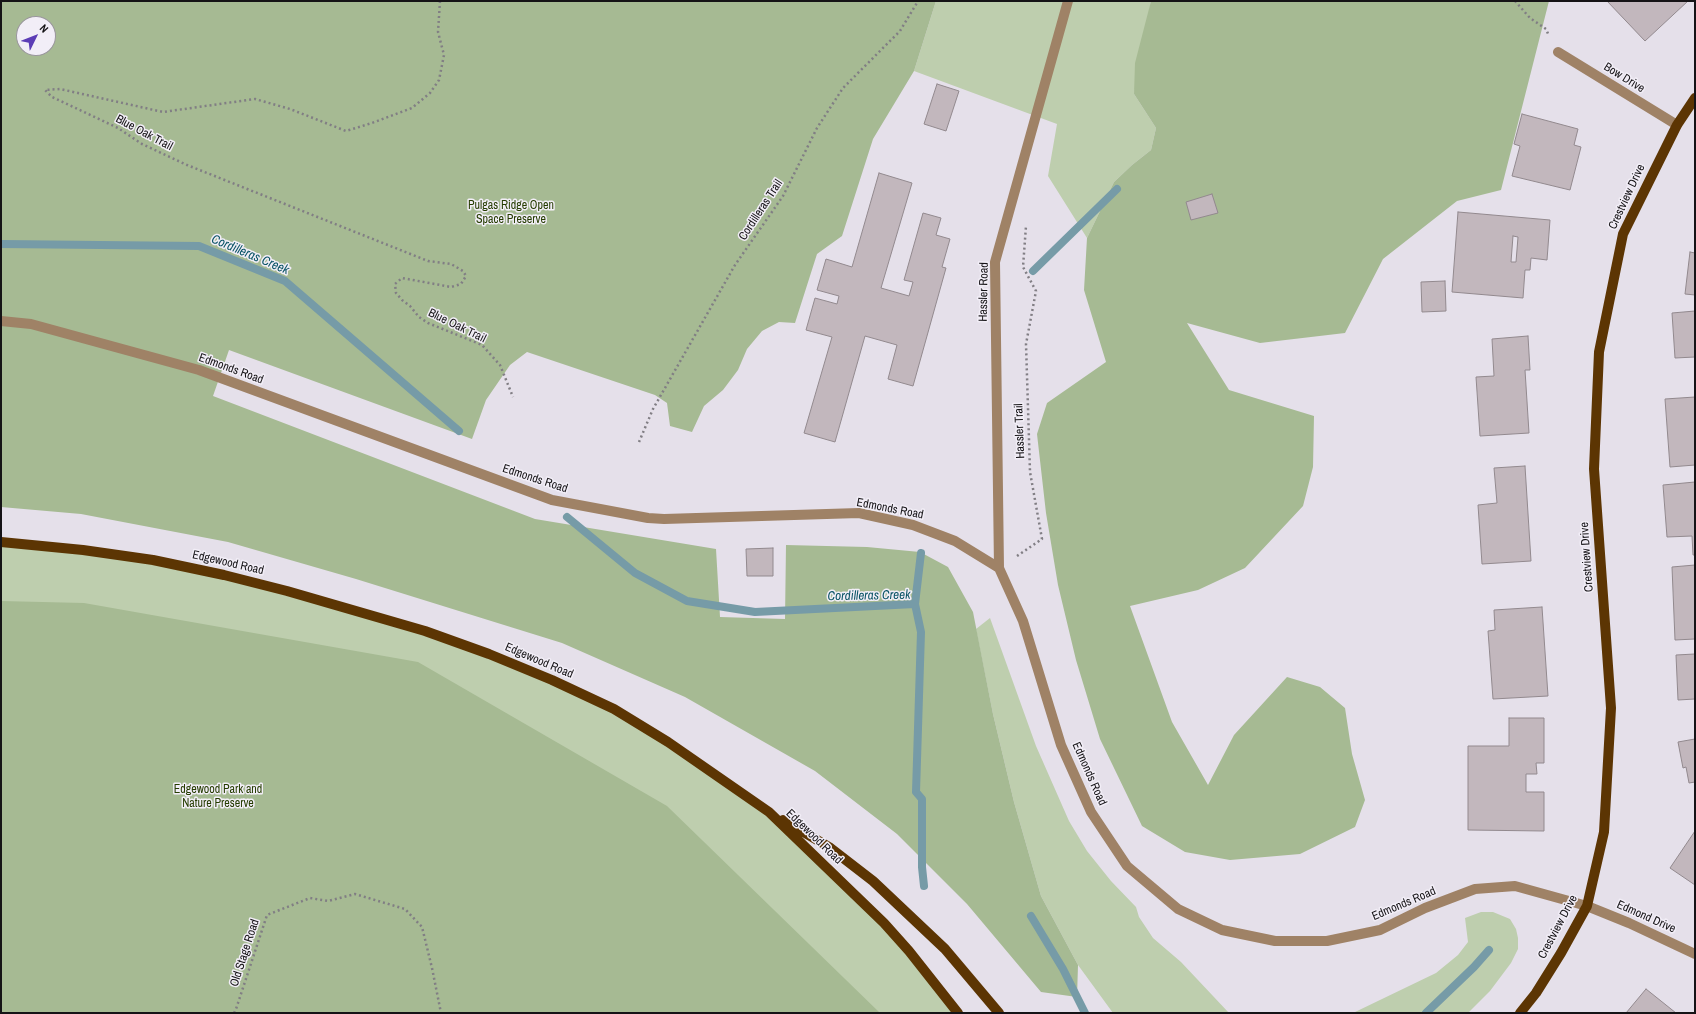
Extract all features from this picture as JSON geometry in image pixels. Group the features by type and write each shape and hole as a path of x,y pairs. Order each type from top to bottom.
{"main road":[{"name":"Crestview Drive","path":"1520,1013 1536,993 1561,953 1587,906 1604,832 1611,708 1594,470 1599,352 1623,234 1677,125 1695,98"},
{"name":"Edgewood Road","path":"1,542 83,550 153,560 217,573 295,593 425,631 489,654 552,680 614,709 668,742 769,812 884,923 914,957 958,1013"},
{"path":"769,812 829,846 873,881 945,949 999,1013"}],"street":[{"name":"Hassler Road","path":"999,568 996,262 1068,1"},
{"name":"Bow Drive","path":"1558,52 1677,125"},
{"name":"Edmonds Road","path":"1,321 31,324 199,370 552,500 656,518 859,513 913,525 955,541 999,568 1023,621 1062,745 1091,812 1127,866 1178,909 1222,930 1275,941 1327,941 1380,930 1425,908 1475,889 1515,886 1587,906"},
{"name":"Edmond Drive","path":"1587,906 1629,923 1695,954"}],"path":[{"name":"Blue Oak Trail","path":"440,1 438,32 444,55 438,80 430,93 412,108 346,131 290,109 255,99 163,112 60,89 45,90 52,97 118,128 142,144 187,165 428,261 451,264 463,271 466,276 461,284 451,287 402,278 395,284 396,293 419,317 428,323 482,345 500,365 513,397"},
{"name":"Cordilleras Trail","path":"639,442 653,409 735,265 783,196 817,128 844,88 900,31 918,1"},
{"path":"1515,1 1530,18 1546,29 1558,52"},
{"name":"Hassler Trail","path":"999,568 1042,539 1030,472 1026,344 1036,291 1025,272"},
{"name":"Old Stage Road","path":"234,1013 267,915 310,898 328,901 355,894 405,909 422,927 441,1013"}],"green space":[{"name":"Pulgas Ridge Open Space Preserve","path":"1,1 936,1 914,71 873,139 842,236 817,254 795,323 779,322 762,331 747,349 738,370 723,390 704,406 692,432 670,426 667,403 655,395 527,352 510,365 486,400 472,439 229,350 213,396 535,519 716,549 720,617 785,619 786,545 867,547 920,552 948,567 973,612 993,714 1014,802 1041,896 1078,965 1077,997 1041,992 967,904 897,834 815,771 685,697 562,643 356,579 228,542 81,514 1,507"},
{"path":"936,1 1151,1 1134,94 1156,128 1151,150 1114,182 1087,238 1048,176 1057,124 914,71"},
{"path":"1151,1 1549,1 1501,190 1457,201 1383,259 1345,333 1260,343 1187,323 1229,390 1314,416 1313,467 1303,506 1245,568 1198,590 1130,606 1172,722 1208,785 1234,735 1287,677 1320,687 1345,708 1352,754 1365,800 1355,827 1300,854 1230,860 1185,852 1142,826 1100,739 1076,660 1058,585 1046,513 1037,434 1047,403 1106,362 1084,290 1087,238 1114,182 1151,150 1156,128 1134,94 1135,63"},
{"name":"Edgewood Park and Nature Preserve","path":"1,542 153,560 425,631 614,709 769,812 884,923 958,1013 1,1013"},
{"name":"Edgewood Park and Nature Preserve","path":"1,601 84,603 418,662 667,806 880,1013 1,1013"},
{"path":"990,618 1036,746 1069,821 1087,851 1111,881 1136,907 1139,917 1153,938 1181,962 1229,1013 1113,1013 1078,965 1041,896 1014,802 993,714 976,629"},
{"path":"1481,912 1493,912 1510,919 1516,929 1518,949 1511,963 1490,991 1468,1013 1353,1013 1436,973 1458,955 1468,942 1465,918"}],"building":[{"path":"1607,1 1688,1 1645,41"},
{"path":"937,84 959,91 946,131 924,124"},
{"path":"1522,114 1578,129 1574,145 1581,147 1570,190 1512,176 1520,146 1514,144"},
{"path":"879,173 912,183 881,288 909,296 913,282 904,280 923,213 941,218 936,235 950,239 942,267 946,268 913,386 888,379 897,345 865,336 835,442 804,433 832,337 806,330 815,298 837,304 839,296 817,290 826,259 852,267"},
{"path":"1212,194 1218,213 1191,220 1186,202"},
{"path":"1458,212 1550,220 1547,260 1531,258 1530,270 1525,270 1523,298 1452,292","holes":["1513,236 1518,237 1516,262 1511,262"]},
{"path":"1690,252 1695,253 1695,295 1685,294"},
{"path":"1445,281 1446,311 1422,312 1421,282"},
{"path":"1695,311 1695,357 1675,358 1672,313"},
{"path":"1528,336 1530,370 1525,370 1529,433 1480,436 1476,377 1494,376 1492,339"},
{"path":"1695,397 1695,465 1670,467 1665,399"},
{"path":"1525,466 1531,561 1482,564 1478,505 1497,503 1494,468"},
{"path":"1695,482 1695,555 1693,555 1692,536 1667,537 1663,485"},
{"path":"773,548 773,576 747,576 746,549"},
{"path":"1695,565 1695,639 1675,640 1672,567"},
{"path":"1542,607 1548,696 1493,699 1488,631 1495,630 1494,610"},
{"path":"1695,654 1695,699 1678,700 1676,655"},
{"path":"1509,718 1544,718 1544,763 1536,763 1537,774 1526,774 1526,792 1544,792 1544,831 1468,830 1468,746 1509,746"},
{"path":"1695,739 1695,782 1689,783 1686,767 1683,768 1678,742"},
{"path":"1695,831 1695,885 1670,868"},
{"path":"1646,989 1676,1013 1626,1013"}],"waterway":[{"path":"1033,271 1117,189"},
{"name":"Cordilleras Creek","path":"1,244 199,246 285,281 459,431"},
{"name":"Cordilleras Creek","path":"567,517 635,573 687,601 755,612 915,604"},
{"name":"Cordilleras Creek","path":"921,553 915,604 921,632 916,792 922,799 922,867 924,886"},
{"path":"1031,916 1063,969 1085,1013"},
{"path":"1426,1013 1474,967 1489,950"}]}
